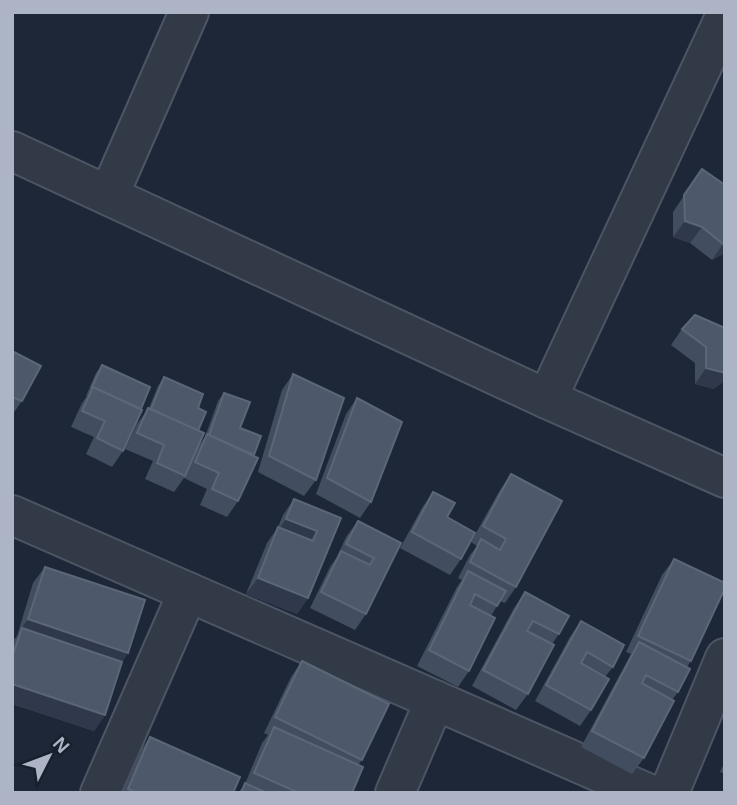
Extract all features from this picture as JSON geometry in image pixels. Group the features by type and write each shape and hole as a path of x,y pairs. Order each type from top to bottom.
{"street":[{"path":"109,195 189,12"},
{"path":"548,399 725,17"},
{"path":"12,152 725,478"},
{"path":"12,515 647,793"},
{"path":"100,793 188,592"},
{"path":"669,793 725,659"},
{"path":"395,793 435,700"}],"building":[{"path":"702,169 725,185 723,244 702,227 685,221 684,195"},
{"path":"695,315 725,328 725,373 706,368 706,347 682,329"},
{"path":"12,351 41,366 22,401 12,397"},
{"path":"102,365 150,387 141,409 92,387"},
{"path":"293,374 344,398 316,480 269,456"},
{"path":"164,377 203,394 198,408 206,412 198,431 151,409"},
{"path":"93,387 142,410 123,451 97,438 105,421 82,411"},
{"path":"224,393 250,402 240,428 261,436 254,455 209,435"},
{"path":"357,398 402,422 371,502 327,478"},
{"path":"148,408 204,433 185,476 157,463 164,445 137,433"},
{"path":"207,434 258,458 238,501 212,489 219,473 195,462"},
{"path":"511,474 562,501 516,587 470,562 481,539 500,550 506,539 483,526"},
{"path":"433,492 455,503 447,517 475,533 461,559 412,532"},
{"path":"294,499 341,518 308,598 258,578 278,527 313,541 317,531 286,519"},
{"path":"358,521 401,543 366,614 321,592 341,551 370,565 374,558 346,544"},
{"path":"674,559 725,583 691,661 638,636"},
{"path":"45,567 145,600 128,653 28,619"},
{"path":"468,571 506,591 497,606 475,594 470,605 495,618 469,671 429,650"},
{"path":"525,592 569,616 559,634 533,621 527,631 554,645 528,694 483,670"},
{"path":"581,621 624,645 613,667 587,652 581,663 609,679 591,710 546,685"},
{"path":"22,628 122,662 105,715 12,684 12,657"},
{"path":"639,642 690,669 678,692 646,675 642,683 674,701 644,758 592,731"},
{"path":"302,661 389,704 362,760 275,717"},
{"path":"274,727 363,767 352,793 299,793 254,773"},
{"path":"150,737 240,777 233,793 137,793 128,789"},
{"path":"245,783 267,793 241,793"}]}
